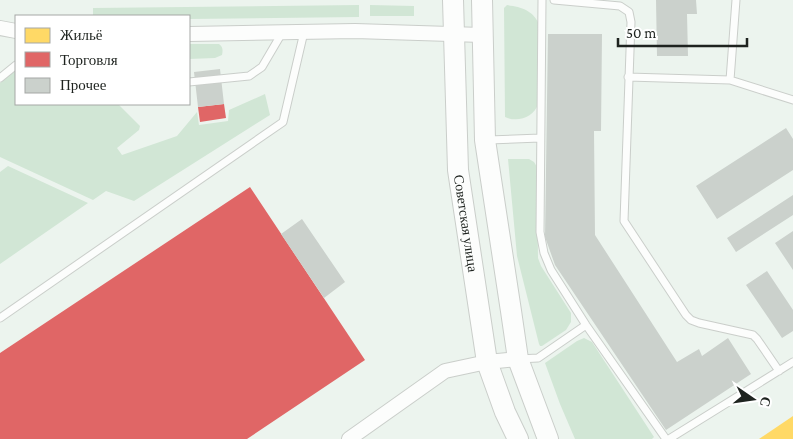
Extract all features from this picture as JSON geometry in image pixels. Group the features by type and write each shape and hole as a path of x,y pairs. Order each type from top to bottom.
{"main road":[{"name":"Советская улица","path":"453,0 458,170 487,362 505,412 518,439"},
{"path":"482,0 485,140 518,359 548,439"}],"street":[{"path":"0,28 15,30"},
{"path":"190,34 355,31 453,36 482,35"},
{"path":"349,439 446,371 487,362 518,359"}],"lane":[{"path":"542,0 540,232 544,253 552,270 586,325 667,439 793,362"},
{"path":"554,0 620,6 629,12 631,22 624,221 686,315 699,324 752,336 757,339 779,371"},
{"path":"730,80 736,0"},
{"path":"190,82 249,76 262,67 282,32"},
{"path":"0,318 283,122 304,32"},
{"path":"0,78 15,66"},
{"path":"628,77 730,80 793,100"},
{"path":"485,140 540,138"},
{"path":"518,359 538,358 586,325"}],"green space":[{"path":"359,5 359,17 190,19 190,15 93,15 93,8"},
{"path":"370,5 414,6 414,16 370,16"},
{"path":"507,5 530,12 539,24 538,104 533,112 520,119 505,117 504,8"},
{"path":"190,44 219,44 222,49 222,55 215,58 190,59"},
{"path":"15,71 15,105 119,105 140,126 139,130 117,148 122,155 177,136 197,112 199,125 228,121 229,110 265,94 270,115 134,201 106,191 93,200 0,157 0,83"},
{"path":"508,159 529,159 537,167 538,258 541,266 571,313 571,322 566,330 542,346 539,344 517,256"},
{"path":"8,166 88,203 0,264 0,172"},
{"path":"584,338 592,342 654,437 652,439 575,439 545,363"}],"building: Жильё":[{"path":"793,416 793,439 759,439"}],"building: Торговля":[{"path":"224,104 226,118 200,122 198,107"},
{"path":"250,187 365,360 247,439 0,439 0,353"}],"building: Прочее":[{"path":"656,0 696,0 697,14 687,14 688,56 657,56"},
{"path":"548,34 602,34 601,131 594,131 595,235 677,362 699,349 702,356 728,338 751,374 666,430 555,265 545,237"},
{"path":"220,69 224,104 198,107 194,72"},
{"path":"786,128 793,139 793,170 717,219 696,186"},
{"path":"793,195 793,215 736,252 727,238"},
{"path":"302,219 345,282 324,298 281,234"},
{"path":"793,231 793,270 775,243"},
{"path":"767,271 793,310 793,331 782,338 746,285"}]}
